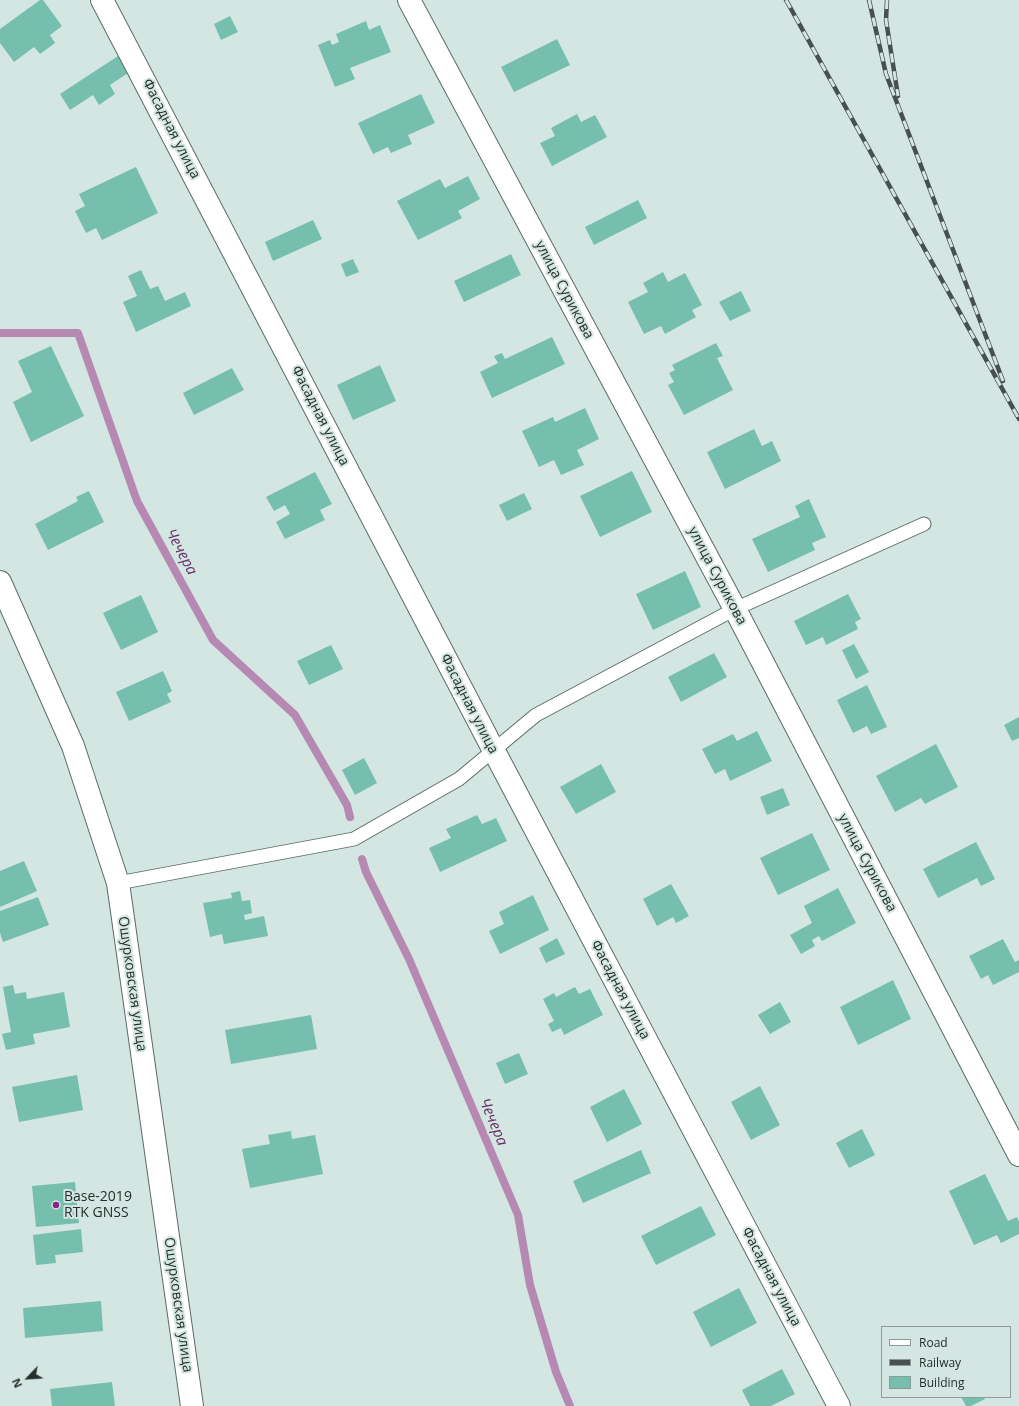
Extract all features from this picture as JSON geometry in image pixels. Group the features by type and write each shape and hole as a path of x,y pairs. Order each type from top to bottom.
{"street":[{"name":"Фасадная улица","path":"102,0 493,749 839,1406"},
{"name":"улица Сурикова","path":"409,0 735,609 1019,1155"},
{"name":"Ошурковская улица","path":"0,582 73,746 118,883 192,1406"}],"lane":[{"path":"118,883 354,839 459,779 493,749 536,715 735,609 924,524"}],"building":[{"path":"40,0 43,0 62,26 50,35 55,43 40,54 34,47 14,62 0,43 0,29"},
{"path":"230,16 238,32 221,40 214,24"},
{"path":"366,21 369,30 380,25 391,52 350,68 355,79 335,87 318,45 330,40 332,45 339,42 336,34"},
{"path":"557,39 570,65 514,92 501,67"},
{"path":"118,56 128,73 110,85 115,94 99,105 93,95 70,110 60,94"},
{"path":"421,94 435,123 408,135 412,144 391,153 388,147 373,154 358,123"},
{"path":"577,114 581,122 595,115 607,137 552,166 540,143 555,136 551,128"},
{"path":"136,167 158,213 102,240 96,228 86,233 75,211 85,206 79,194"},
{"path":"468,176 480,199 458,211 462,218 418,240 397,201 440,179 445,188"},
{"path":"638,200 647,218 594,245 585,227"},
{"path":"313,220 322,239 273,261 265,242"},
{"path":"511,254 521,275 464,302 454,281"},
{"path":"353,259 359,272 346,277 341,264"},
{"path":"141,270 150,289 158,286 165,301 185,292 191,306 136,332 123,302 137,296 128,276"},
{"path":"663,272 668,282 685,273 702,305 692,310 696,317 665,334 661,326 644,334 628,302 648,292 643,283"},
{"path":"741,291 751,311 730,321 719,302"},
{"path":"552,337 565,364 492,398 480,372 498,363 494,356 502,353 505,359"},
{"path":"716,343 723,356 717,358 733,390 684,415 668,385 674,382 669,373 675,370 672,365"},
{"path":"51,346 84,416 31,442 13,402 32,392 18,361"},
{"path":"380,365 396,401 353,420 337,385"},
{"path":"232,368 244,390 194,415 183,393"},
{"path":"585,408 599,439 577,450 584,465 561,475 554,460 539,467 522,431 553,417 555,422"},
{"path":"754,429 762,446 772,441 781,461 725,489 707,452"},
{"path":"632,471 652,512 600,537 580,496"},
{"path":"315,472 332,504 320,510 325,520 285,539 276,522 290,514 285,505 274,511 266,497"},
{"path":"89,491 104,522 48,550 35,524 78,501 76,497"},
{"path":"524,493 532,509 507,521 499,505"},
{"path":"809,499 826,537 812,543 815,550 768,572 752,539 800,517 795,506"},
{"path":"685,571 701,607 653,630 636,594"},
{"path":"848,594 861,619 855,622 858,629 826,645 823,637 806,645 794,621"},
{"path":"141,595 158,632 121,650 103,613"},
{"path":"854,644 869,672 856,679 842,650"},
{"path":"331,645 343,669 309,685 297,661"},
{"path":"714,653 727,677 681,702 668,677"},
{"path":"163,671 172,691 167,694 171,702 129,721 116,692"},
{"path":"867,685 887,727 871,734 867,726 853,733 837,700"},
{"path":"1019,717 1019,738 1012,741 1004,725"},
{"path":"757,731 772,761 730,781 725,769 715,774 702,749 733,734 737,741"},
{"path":"936,744 958,787 925,804 921,798 895,812 876,776"},
{"path":"364,758 377,783 355,795 342,770"},
{"path":"601,764 616,792 576,814 560,787"},
{"path":"783,788 790,805 767,815 760,797"},
{"path":"477,815 482,824 496,818 507,841 440,872 429,848 451,838 446,829"},
{"path":"812,833 830,870 778,895 760,858"},
{"path":"976,842 995,879 981,886 977,878 938,898 923,869"},
{"path":"24,861 37,891 0,907 0,871"},
{"path":"671,884 689,916 676,923 673,917 657,926 643,899"},
{"path":"838,888 856,923 822,941 819,936 812,940 815,946 801,954 790,935 812,923 804,906"},
{"path":"240,891 242,901 250,900 252,913 244,915 245,920 264,916 268,936 224,944 222,934 210,937 203,903 232,898 231,893"},
{"path":"533,895 549,930 500,954 489,931 504,924 499,912"},
{"path":"38,897 49,925 3,942 0,933 0,911"},
{"path":"557,938 565,954 546,963 539,948"},
{"path":"1003,939 1015,962 1019,960 1019,972 993,985 988,975 981,979 969,956"},
{"path":"893,980 911,1019 858,1045 840,1007"},
{"path":"13,985 15,994 26,992 27,999 64,992 70,1027 33,1034 35,1044 6,1050 2,1034 11,1032 3,987"},
{"path":"575,987 579,994 590,989 603,1015 564,1035 561,1028 552,1032 548,1024 554,1021 543,999 554,993 556,997"},
{"path":"780,1002 791,1022 770,1034 758,1015"},
{"path":"311,1015 317,1049 231,1064 225,1030"},
{"path":"519,1053 528,1074 505,1084 496,1063"},
{"path":"77,1075 83,1110 19,1122 12,1087"},
{"path":"760,1086 780,1125 751,1140 731,1102"},
{"path":"624,1089 642,1124 607,1142 590,1107"},
{"path":"862,1129 875,1155 849,1168 836,1143"},
{"path":"291,1131 292,1139 315,1135 323,1174 250,1188 242,1149 270,1144 268,1135"},
{"path":"641,1150 651,1173 583,1203 573,1181"},
{"path":"985,1174 1008,1221 1017,1217 1019,1222 1019,1234 1001,1243 997,1235 974,1245 949,1191"},
{"name":"Base-2019 RTK GNSS","path":"75,1182 79,1223 36,1227 32,1186"},
{"path":"701,1206 716,1235 656,1265 641,1236"},
{"path":"81,1229 83,1252 55,1255 56,1263 36,1265 33,1235"},
{"path":"739,1288 757,1323 711,1347 693,1312"},
{"path":"101,1301 103,1331 25,1338 23,1308"},
{"path":"782,1369 795,1394 771,1406 750,1406 742,1390"},
{"path":"112,1382 115,1406 52,1406 50,1389"},
{"path":"962,1398 985,1399 971,1406 966,1406"}],"waterway":[{"name":"Чечера","path":"0,333 78,333 137,501 213,640 295,715 347,805 350,817"},
{"name":"Чечера","path":"362,859 366,872 409,959 518,1215 530,1285 556,1372 570,1406"}],"railway":[{"path":"786,0 1019,419"},
{"path":"869,0 886,74 1003,381"},
{"path":"887,0 886,20 898,96"}],"place":[{"name":"Base-2019 RTK GNSS","path":"56,1205"}]}
